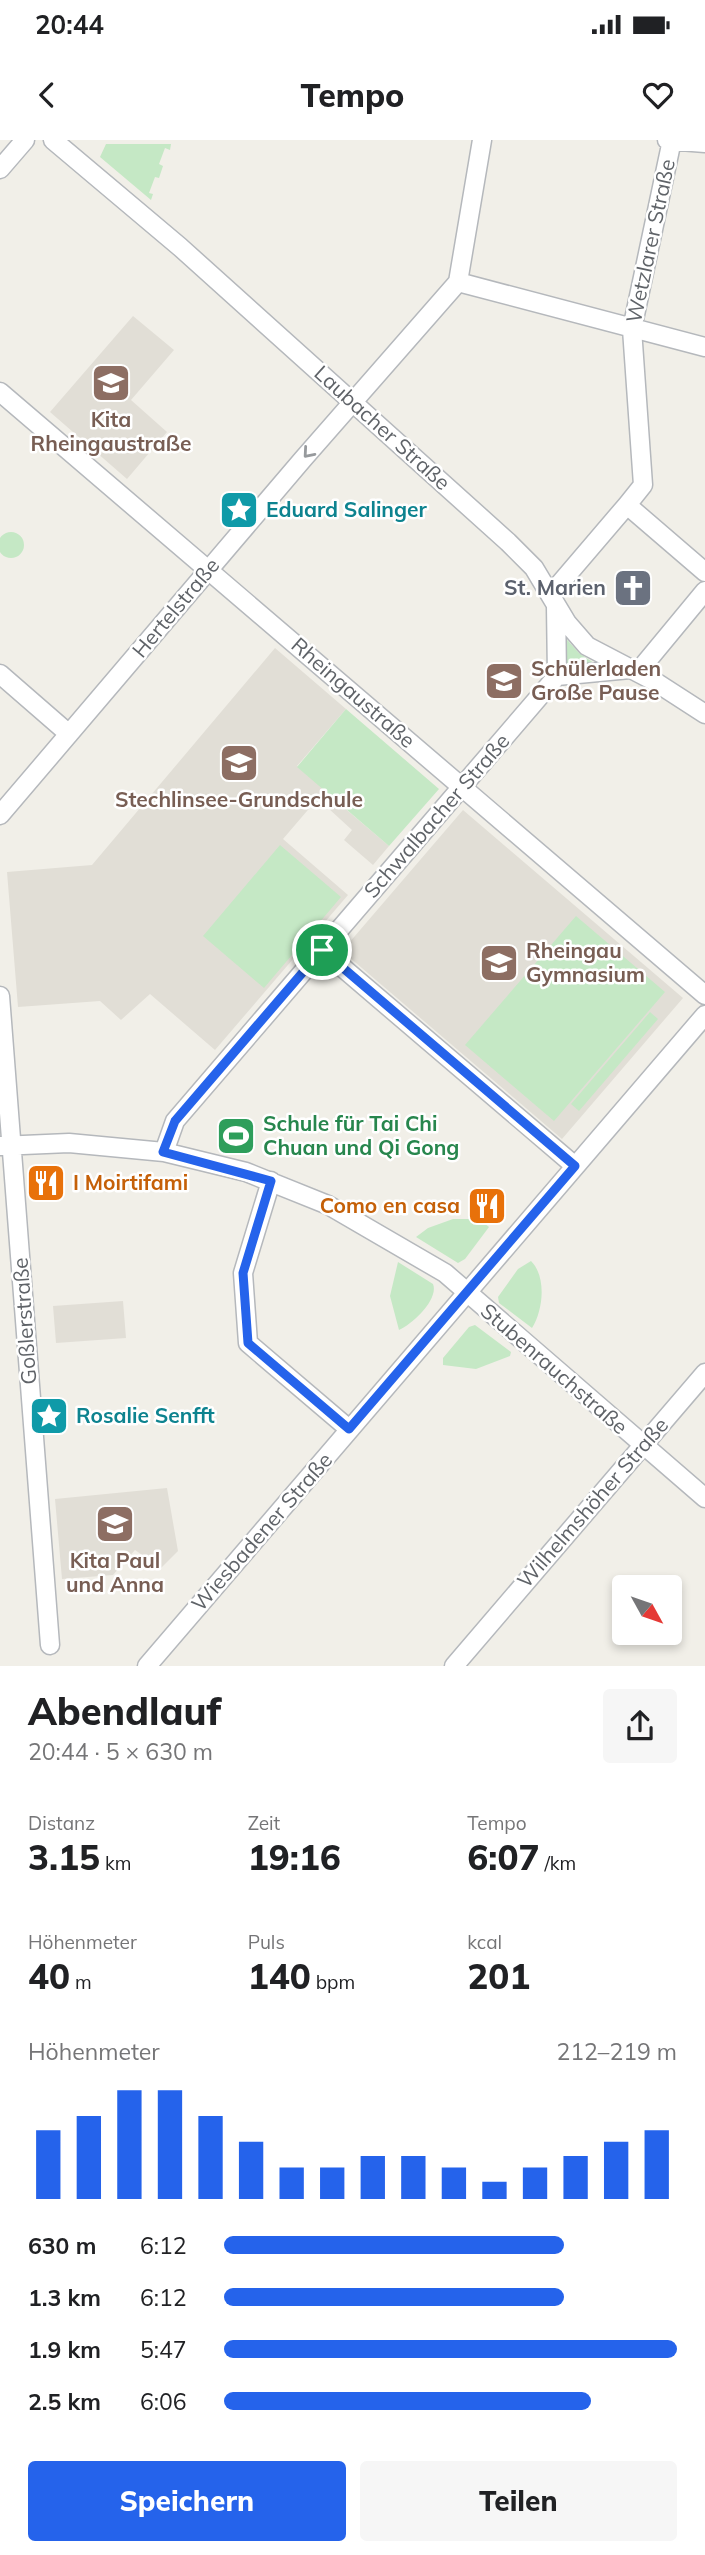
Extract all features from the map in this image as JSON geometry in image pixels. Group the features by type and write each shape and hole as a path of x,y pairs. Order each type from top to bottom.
{"street":[{"path":"0,169 25,140"},
{"name":"Laubacher Straße","path":"53,140 140,212 508,542 534,568 580,640 596,653 634,671 705,714"},
{"path":"482,140 458,282 705,347"},
{"path":"671,140 705,143"},
{"name":"Wetzlarer Straße","path":"554,598 643,485 632,329 671,140"},
{"name":"Hertelstraße","path":"0,815 458,282"},
{"name":"Rheingaustraße","path":"0,392 705,995"},
{"path":"626,505 705,572"},
{"path":"554,598 557,677 634,671 705,591"},
{"path":"0,674 69,734"},
{"name":"Schwalbacher Straße","path":"163,1152 175,1121 557,677"},
{"path":"322,950 575,1166"},
{"name":"Goßlerstraße","path":"0,996 6,1145 50,1645"},
{"name":"Wiesbadener Straße","path":"146,1666 705,1015"},
{"name":"Stubenrauchstraße","path":"6,1145 69,1143 163,1152 271,1181 328,1205 386,1236 445,1273 705,1498"},
{"path":"271,1181 243,1273 248,1343 349,1429"},
{"name":"Wilhelmshöher Straße","path":"454,1666 705,1373"}],"shaded area":[{"name":"Kita Rheingaustraße","path":"133,316 174,350 131,400 167,432 127,479 50,412"},
{"path":"275,648 346,709 297,766 325,790 283,839 348,895 215,1050 150,994 121,1020 100,1001 18,1007 7,872 92,865"},
{"path":"335,800 389,846 373,865 344,840 352,830 328,808"},
{"name":"Rheingau Gymnasium","path":"463,810 683,998 562,1139 342,951"},
{"path":"123,1301 126,1338 56,1343 53,1306"},
{"name":"Kita Paul und Anna","path":"167,1488 178,1551 161,1568 135,1550 113,1575 62,1579 55,1499"}],"green space":[{"path":"106,144 171,144 170,150 165,148 159,164 163,166 149,193 153,194 151,200 100,157"},
{"path":"6,533 16,533 23,540 23,550 16,557 6,557 -1,550 -1,540"},
{"path":"561,633 579,653 597,665 567,666"},
{"path":"346,709 439,789 389,846 297,767"},
{"path":"280,845 341,897 264,988 203,936"},
{"path":"576,916 665,992 554,1121 465,1045"},
{"path":"650,1012 658,1019 579,1111 571,1104"},
{"path":"453,1219 479,1219 489,1227 465,1259 458,1263 416,1237 428,1228"},
{"path":"531,1261 539,1276 542,1294 539,1313 532,1328 499,1303 498,1297 518,1269"},
{"path":"398,1262 433,1284 434,1290 424,1310 399,1330 390,1296"},
{"path":"475,1325 511,1352 510,1356 476,1369 443,1365 443,1358 469,1327"}],"place":[{"name":"Kita Rheingaustraße","path":"111,383"},
{"name":"Eduard Salinger","path":"239,510"},
{"name":"St. Marien","path":"633,588"},
{"name":"Schülerladen Große Pause","path":"504,681"},
{"name":"Stechlinsee-Grundschule","path":"239,763"},
{"name":"Rheingau Gymnasium","path":"499,963"},
{"name":"Schule für Tai Chi Chuan und Qi Gong","path":"236,1136"},
{"name":"I Moirtifami","path":"46,1183"},
{"name":"Como en casa","path":"487,1206"},
{"name":"Rosalie Senfft","path":"49,1416"},
{"name":"Kita Paul und Anna","path":"115,1524"}],"route":[{"path":"322,950 575,1166 349,1429 248,1343 243,1273 271,1181 246,1172 163,1152 168,1133 175,1121 322,950"}]}
